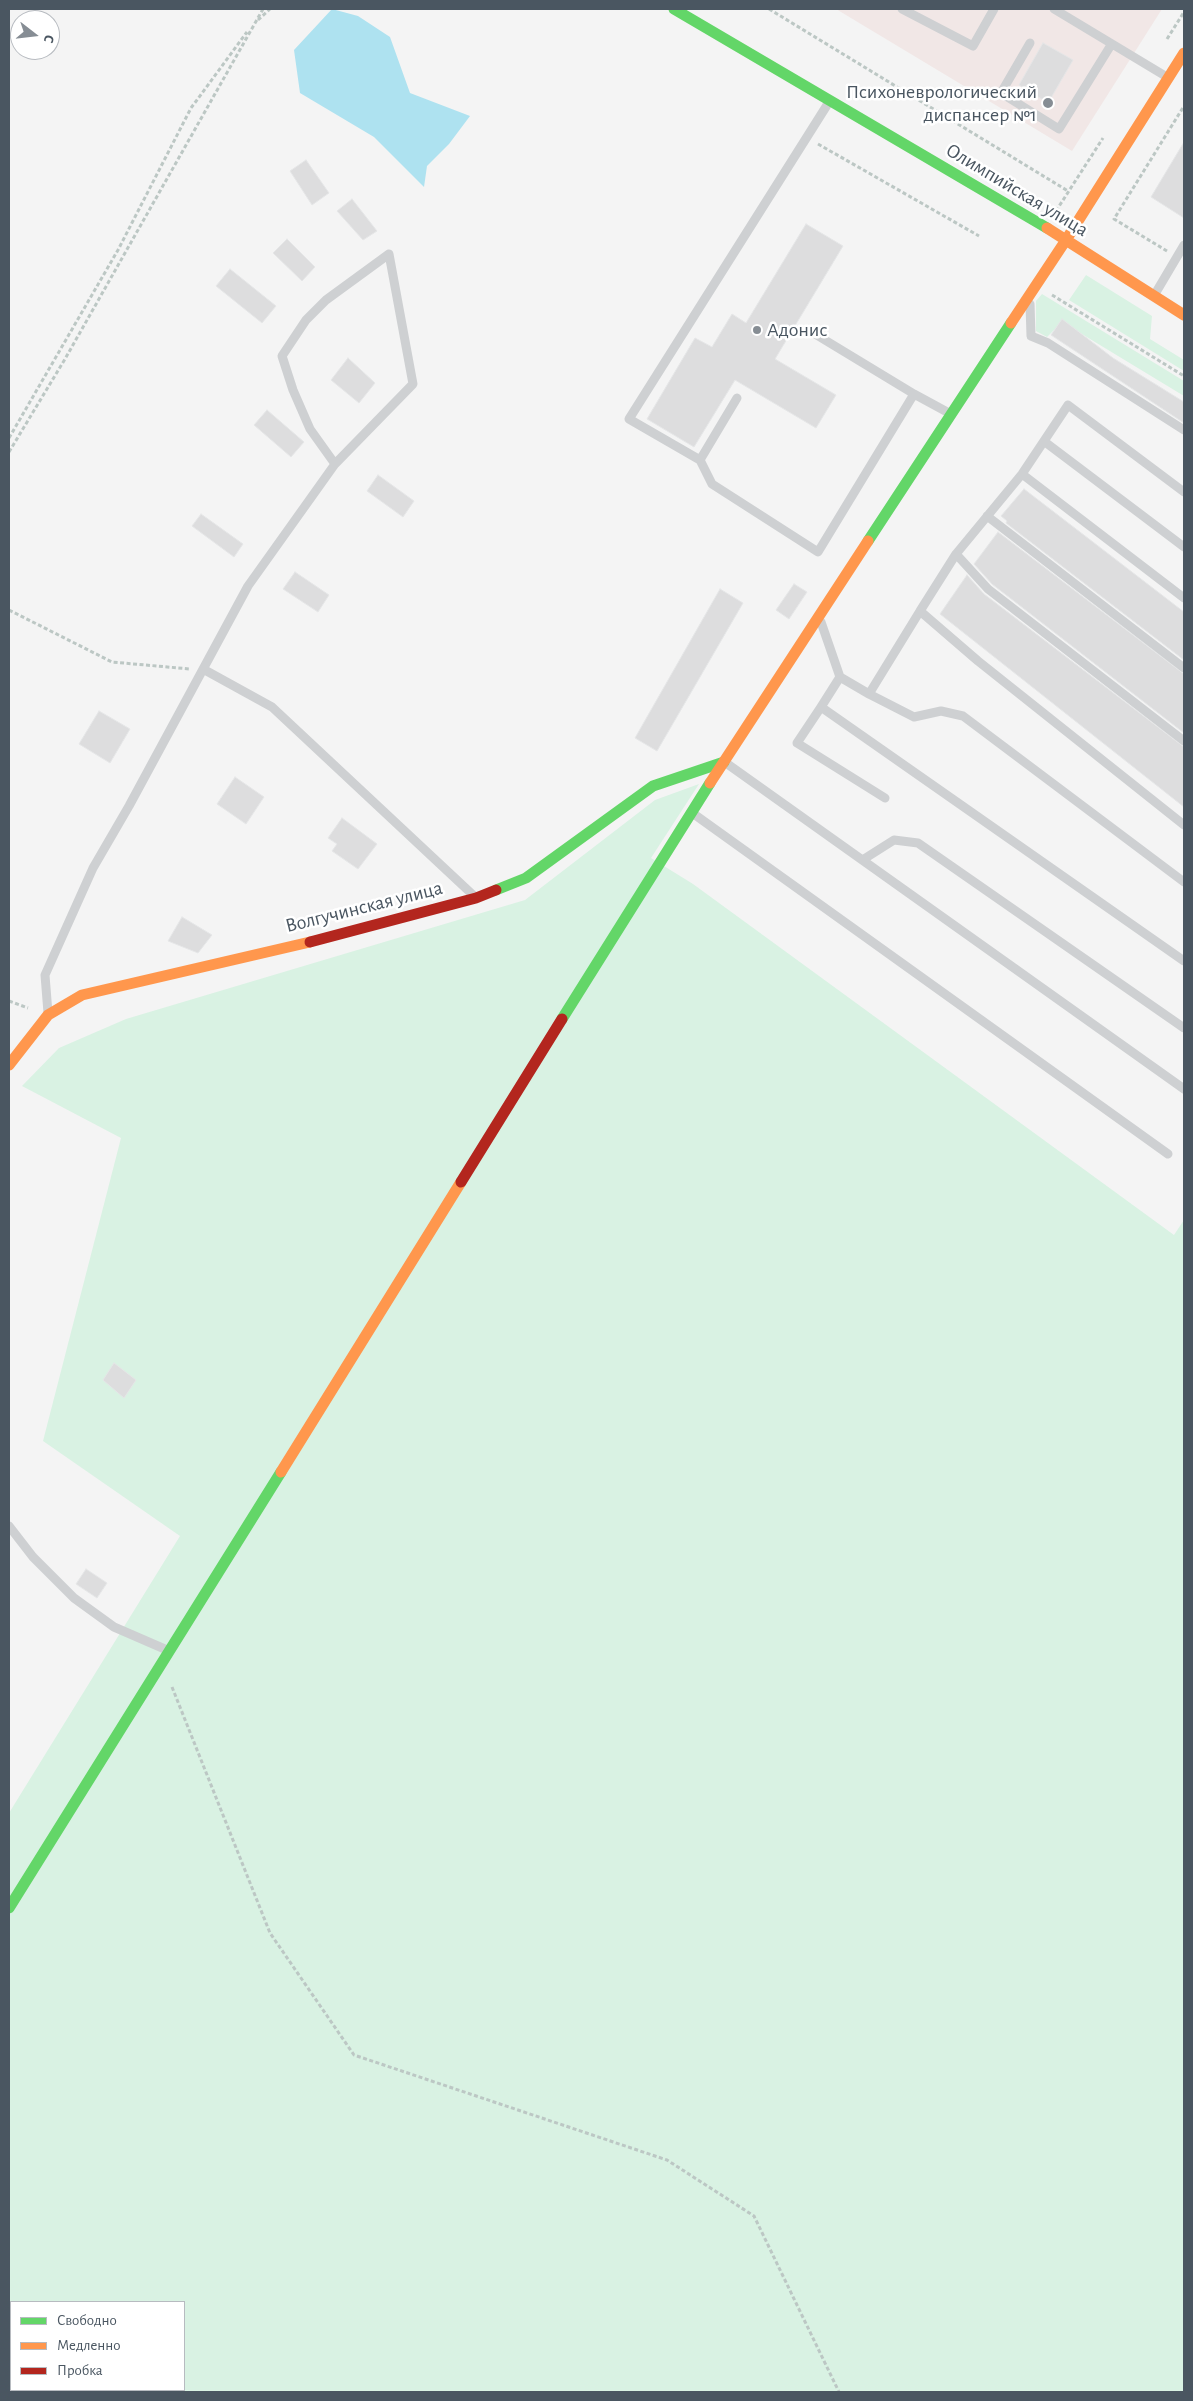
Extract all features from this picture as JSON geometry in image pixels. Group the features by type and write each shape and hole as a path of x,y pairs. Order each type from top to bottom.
{"street":[{"name":"Олимпийская улица","path":"674,9 1066,240 1184,315"},
{"path":"9,1908 691,812 820,617 950,413 1066,240 1184,53"},
{"name":"Волгучинская улица","path":"9,1065 48,1015 82,995 316,940 476,898 526,878 653,786 724,762"}],"lane":[{"path":"902,9 973,46 994,9"},
{"path":"1054,9 1168,78"},
{"path":"1030,43 1001,93 1059,129 1111,45"},
{"path":"830,101 629,419 700,460 712,484 818,552 914,394"},
{"path":"1153,296 1184,245"},
{"path":"48,1015 45,975 93,868 248,586 335,464 413,384 389,254 326,300 306,320 282,356 292,390 310,429 335,464"},
{"path":"1033,290 1030,336 1048,343 1184,430"},
{"path":"815,334 914,394 950,413"},
{"path":"700,460 737,398"},
{"path":"869,694 956,554 1022,474 1068,405 1184,492"},
{"path":"1045,442 1184,547"},
{"path":"1022,474 1184,598"},
{"path":"987,516 1184,668"},
{"path":"956,554 988,589 1184,741"},
{"path":"920,611 978,661 1184,825"},
{"path":"820,617 840,677 914,717 941,711 963,716 1184,882"},
{"path":"203,670 272,707 476,898"},
{"path":"840,677 797,743 885,798"},
{"path":"821,707 1184,961"},
{"path":"724,762 864,859 1184,1089"},
{"path":"691,812 1168,1154"},
{"path":"864,859 894,840 918,843 1184,1028"},
{"path":"9,1526 33,1557 74,1598 114,1627 169,1651"}],"path":[{"path":"9,452 65,359 206,106 263,9"},
{"path":"9,438 118,250 191,108 255,22 270,9"},
{"path":"769,9 1068,191"},
{"path":"1177,257 1114,219 1184,106"},
{"path":"807,137 979,236"},
{"path":"1033,290 1184,376"},
{"path":"9,610 112,662 203,670"},
{"path":"162,1662 270,1934 354,2054 667,2160 754,2216 839,2392"}],"shaded area":[{"name":"Психоневрологический диспансер №1","path":"836,9 1162,9 1072,151"}],"green space":[{"path":"1086,275 1152,316 1150,339 1184,360 1184,371 1069,300"},
{"path":"1042,294 1184,381 1184,396 1062,322 1047,337 1036,331 1036,301"},
{"path":"699,784 651,858 693,884 1174,1235 1184,1220 1184,2392 9,2392 9,1813 180,1536 43,1441 121,1138 22,1086 59,1048 126,1019 525,900 655,800"}],"water":[{"path":"332,9 358,16 390,37 410,93 470,116 449,144 427,166 424,187 374,137 300,93 294,50"}],"building":[{"path":"1043,43 1073,60 1048,103 1019,85"},
{"path":"1184,142 1184,218 1151,197"},
{"path":"306,160 329,193 312,205 290,171"},
{"path":"352,199 377,231 363,240 337,211"},
{"name":"Адонис","path":"806,224 843,246 775,359 836,395 816,428 735,380 694,447 647,419 695,338 712,347 732,314 746,323"},
{"path":"287,239 315,267 302,281 273,253"},
{"path":"230,269 276,306 262,323 216,286"},
{"path":"1062,319 1113,358 1184,402 1184,423 1051,335"},
{"path":"348,358 375,383 359,403 331,380"},
{"path":"267,410 304,442 291,457 254,425"},
{"path":"378,475 414,501 403,517 367,491"},
{"path":"1024,489 1184,612 1184,660 1006,523 1007,521 1001,516"},
{"path":"201,514 243,544 234,557 192,526"},
{"path":"998,532 1184,674 1184,733 992,584 974,564"},
{"path":"295,572 329,595 318,612 283,589"},
{"path":"967,575 984,594 1184,747 1184,807 940,614"},
{"path":"794,584 807,592 789,619 776,610"},
{"path":"720,589 743,603 657,751 635,738"},
{"path":"99,711 130,729 110,763 79,744"},
{"path":"235,777 264,797 246,824 217,804"},
{"path":"342,818 377,844 358,869 332,851 337,844 328,838"},
{"path":"182,917 212,935 198,953 168,941"},
{"path":"114,1363 136,1380 124,1398 103,1380"},
{"path":"86,1569 107,1583 97,1598 76,1584"}],"traffic: fast":[{"path":"674,9 1047,228"},
{"path":"868,541 1011,323"},
{"path":"496,890 526,878 653,786 724,762"},
{"path":"562,1019 710,783"},
{"path":"9,1908 281,1472"}],"traffic: slow":[{"path":"1011,323 1066,240 1184,53"},
{"path":"1047,228 1184,315"},
{"path":"710,783 868,541"},
{"path":"9,1065 48,1015 82,995 310,942"},
{"path":"281,1472 461,1182"}],"traffic: jam":[{"path":"310,942 476,898 496,890"},
{"path":"461,1182 562,1019"}],"place":[{"name":"Психоневрологический диспансер №1","path":"1048,103"},
{"name":"Адонис","path":"757,330"}]}
